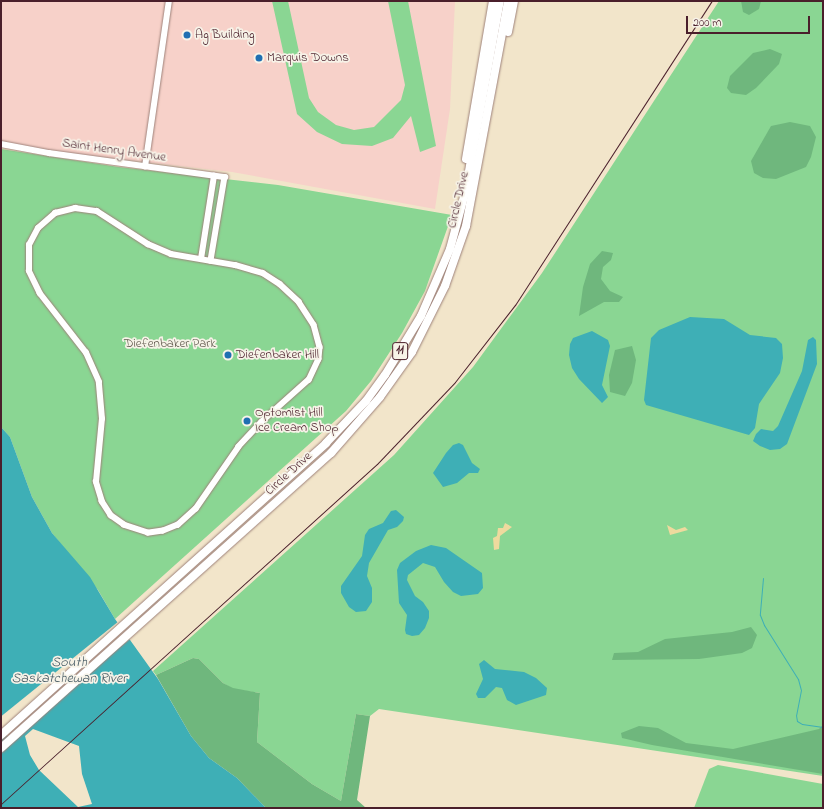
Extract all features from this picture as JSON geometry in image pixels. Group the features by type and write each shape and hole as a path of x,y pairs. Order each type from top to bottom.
{"highway":[{"path":"485,42 490,1"},
{"path":"444,263 460,195 493,1"},
{"name":"Circle Drive","path":"1,735 142,610 326,443 366,401 385,375 420,316 444,263 465,193 500,1"},
{"name":"Circle Drive","path":"1,748 331,453 368,413 392,381 433,313 459,249 472,202 508,1"},
{"path":"486,128 490,121 514,1"}],"street":[{"path":"145,167 169,1"},
{"name":"Saint Henry Avenue","path":"1,144 145,167 225,177 211,261"},
{"path":"201,259 214,176"},
{"path":"86,208 109,217 157,249 201,259 263,273 290,292 308,313 316,330 320,347 316,369 309,380 262,422 239,447 187,518 178,525 156,533 132,529 118,521 106,509 96,487 103,406 95,369 86,353 46,303 34,284 27,262 29,245 46,218 64,210 86,208"}],"shaded area":[{"path":"1,1 455,1 450,109 435,209 232,172 56,152 1,141"}],"green space":[{"name":"Marquis Downs","path":"272,1 288,1 309,98 318,112 336,125 354,130 374,127 401,100 405,85 388,1 408,1 436,146 420,152 411,116 393,138 372,146 342,144 317,132 297,114"},
{"path":"719,1 823,1 823,776 379,709 370,716 356,714 341,801 312,784 257,742 260,693 233,689 223,683 199,659 193,658 156,675 153,671 394,455 473,367 542,273"},
{"path":"741,1 761,1 759,9 749,15 743,12"},
{"path":"770,49 782,54 779,64 756,88 746,95 731,93 727,88 730,76 753,53"},
{"path":"790,122 810,126 816,137 811,157 806,167 776,179 763,178 754,173 751,161 771,126"},
{"name":"Diefenbaker Park","path":"1,149 119,167 278,185 452,215 425,291 402,333 371,381 346,411 115,619 98,590 52,533 32,497 10,437 1,427"},
{"path":"602,251 613,253 611,260 603,267 601,279 610,291 623,297 619,302 604,302 579,316 583,287 590,264"},
{"path":"632,346 636,360 632,383 625,396 610,392 609,375 615,350"},
{"path":"751,627 757,635 752,648 742,653 699,659 612,660 614,653 638,652 665,639 732,632"},
{"path":"193,658 199,659 223,683 233,688 260,693 257,742 312,784 341,801 356,714 370,716 357,800 366,808 266,808 237,778 209,758 191,736 156,675"},
{"path":"823,725 823,774 652,745 622,738 621,733 639,726 658,728 686,743 733,749 819,729"},
{"path":"718,765 823,784 823,808 694,808 709,769"}],"sand":[{"path":"505,523 512,527 500,536 499,549 494,550 493,538 497,536 498,528 503,528"},
{"path":"667,525 676,530 685,527 688,530 670,535"}],"water":[{"path":"690,317 724,319 750,335 776,338 782,344 783,358 780,373 759,404 755,428 749,435 646,405 644,400 651,338 659,330"},
{"path":"592,331 608,340 610,346 602,385 608,397 602,403 579,379 572,368 569,355 570,344 573,338"},
{"path":"813,337 816,340 817,364 787,444 780,449 770,450 760,446 753,441 756,434 761,429 773,431 778,426 802,371 808,340"},
{"name":"South Saskatchewan River","path":"1,427 10,437 32,497 52,533 90,577 115,619 158,679 191,736 209,758 237,778 266,808 1,808","holes":["33,729 79,746 82,774 92,804 78,807 39,770 30,755 25,736"]},
{"path":"459,443 463,445 472,463 480,469 478,473 469,473 457,483 443,487 433,473 446,453 453,445"},
{"path":"396,510 404,517 403,521 397,527 388,530 369,563 367,576 372,588 372,602 366,611 356,612 349,607 341,593 341,586 362,556 365,535 369,529 383,523 391,511"},
{"path":"431,545 446,548 482,573 483,588 478,594 461,596 453,592 444,582 435,567 423,563 408,575 407,580 415,596 423,602 429,611 429,618 425,628 419,635 412,636 406,634 405,630 407,615 399,603 397,570 400,563 416,551"},
{"path":"484,660 495,669 524,672 536,678 547,688 546,695 516,705 507,700 502,688 496,687 485,698 478,698 476,694 483,679 479,664"}],"pier":[{"path":"119,621 132,637 9,737 1,728 1,717"}],"waterway":[{"path":"763,578 760,615 764,625 798,679 801,690 796,715 797,721 802,724 823,727"}],"railway":[{"path":"1,804 377,464 455,382 515,305 712,1"}],"place":[{"name":"Ag Building","path":"187,35"},
{"name":"Marquis Downs","path":"259,58"},
{"name":"Diefenbaker Hill","path":"228,355"},
{"name":"Optomist Hill Ice Cream Shop","path":"247,421"}]}
